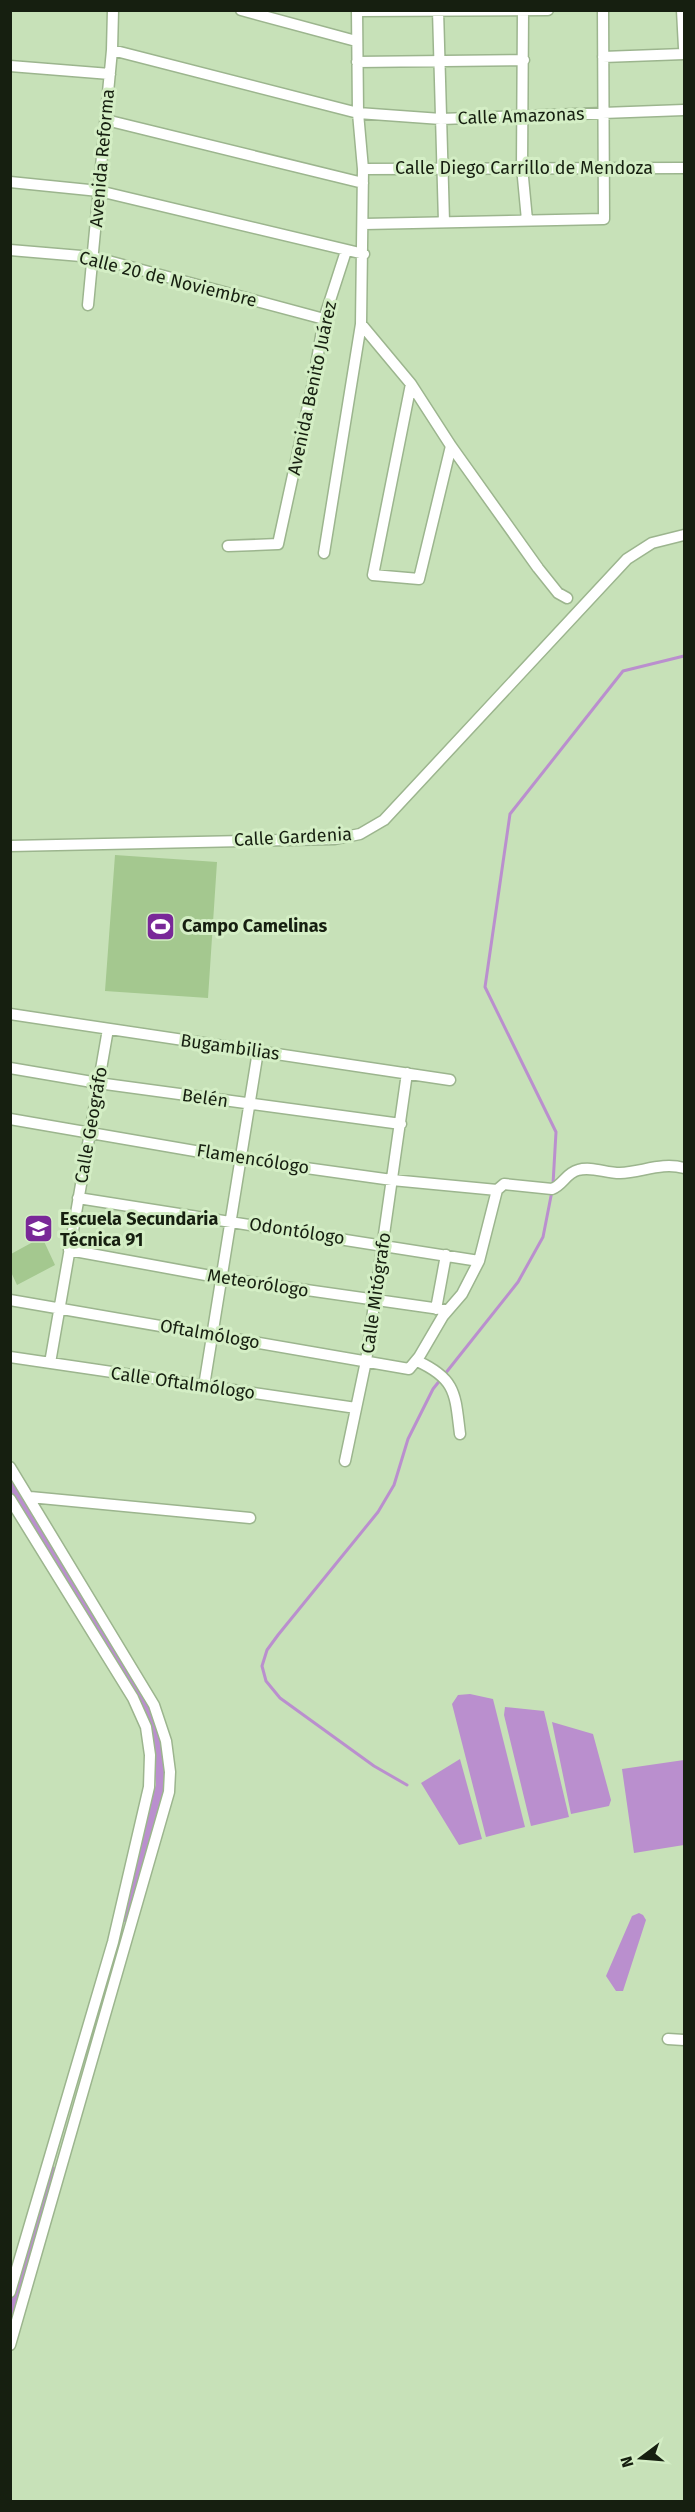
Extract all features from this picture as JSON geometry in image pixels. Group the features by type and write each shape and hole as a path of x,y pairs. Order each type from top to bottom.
{"street":[{"name":"Avenida Reforma","path":"88,305 110,74 113,10"},
{"path":"241,10 356,41"},
{"path":"357,11 548,10"},
{"path":"364,225 604,219 603,10"},
{"path":"682,10 684,48"},
{"name":"Avenida Benito Juárez","path":"324,553 362,324 364,225 363,169 358,113 357,11"},
{"path":"438,11 444,222"},
{"path":"523,11 522,167 527,220"},
{"name":"Calle Amazonas","path":"112,50 358,113 441,119 684,110"},
{"path":"603,57 684,54"},
{"path":"357,62 524,60"},
{"path":"10,66 110,74"},
{"path":"105,120 363,183"},
{"name":"Calle Diego Carrillo de Mendoza","path":"363,169 684,168"},
{"path":"10,182 99,191 364,254"},
{"name":"Calle 20 de Noviembre","path":"10,250 93,257 324,319"},
{"name":"Avenida Benito Juárez","path":"228,546 278,544 313,383 324,319 346,251"},
{"path":"362,324 411,384 451,446 538,568 558,593 567,598"},
{"path":"411,384 373,575 419,579 451,446"},
{"name":"Calle Gardenia","path":"10,846 335,839 360,834 384,819 627,559 652,543 684,535"},
{"name":"Bugambilias","path":"10,1014 450,1080"},
{"name":"Calle Geográfo","path":"50,1363 108,1029"},
{"path":"204,1386 258,1051"},
{"name":"Belén","path":"10,1068 98,1083 401,1124"},
{"name":"Calle Mitógrafo","path":"345,1461 376,1300 406,1073"},
{"name":"Flamencólogo","path":"10,1119 90,1131 241,1159 392,1180 497,1190 504,1184 552,1189 560,1186 566,1176 575,1170 588,1168 619,1173 671,1165 684,1168"},
{"path":"460,1434 453,1390 443,1377 413,1365 442,1310 462,1294 479,1261 497,1190"},
{"name":"Odontólogo","path":"78,1198 479,1261"},
{"name":"Meteorólogo","path":"69,1250 222,1278 442,1310"},
{"path":"442,1310 446,1255"},
{"name":"Oftalmólogo","path":"10,1300 366,1361 400,1370 413,1365"},
{"name":"Calle Oftalmólogo","path":"10,1357 356,1408"},
{"path":"10,1467 145,1688 166,1741 170,1772 169,1792 10,2345"},
{"path":"30,1497 250,1518"},
{"path":"10,1499 132,1698 146,1727 150,1755 149,1787 113,1942 10,2292"},
{"path":"668,2039 684,2040"}],"green space":[{"name":"Campo Camelinas","path":"115,855 217,862 208,998 105,991"},
{"path":"42,1237 55,1265 17,1285 11,1272 11,1254"}],"shaded area":[{"path":"470,1694 493,1699 525,1827 486,1837 452,1704 458,1695"},
{"path":"505,1707 544,1711 569,1817 531,1826 504,1715"},
{"path":"552,1722 593,1734 611,1800 609,1806 571,1814"},
{"path":"460,1759 482,1839 459,1845 421,1783"},
{"path":"684,1760 684,1845 634,1853 622,1769"},
{"path":"639,1913 646,1920 623,1991 616,1991 606,1976 632,1916"}],"waterway":[{"path":"553,1184 556,1132 485,987 510,814 623,671 684,656"},
{"path":"407,1785 374,1766 280,1698 266,1681 262,1666 267,1650 278,1635 378,1512 394,1485 408,1439 433,1389 518,1282 543,1237 552,1191"},
{"path":"10,1483 133,1681 155,1725 161,1785 124,1917"},
{"path":"10,2313 51,2171"}],"place":[{"name":"Campo Camelinas","path":"161,926"},
{"name":"Escuela Secundaria Técnica 91","path":"39,1229"}]}
